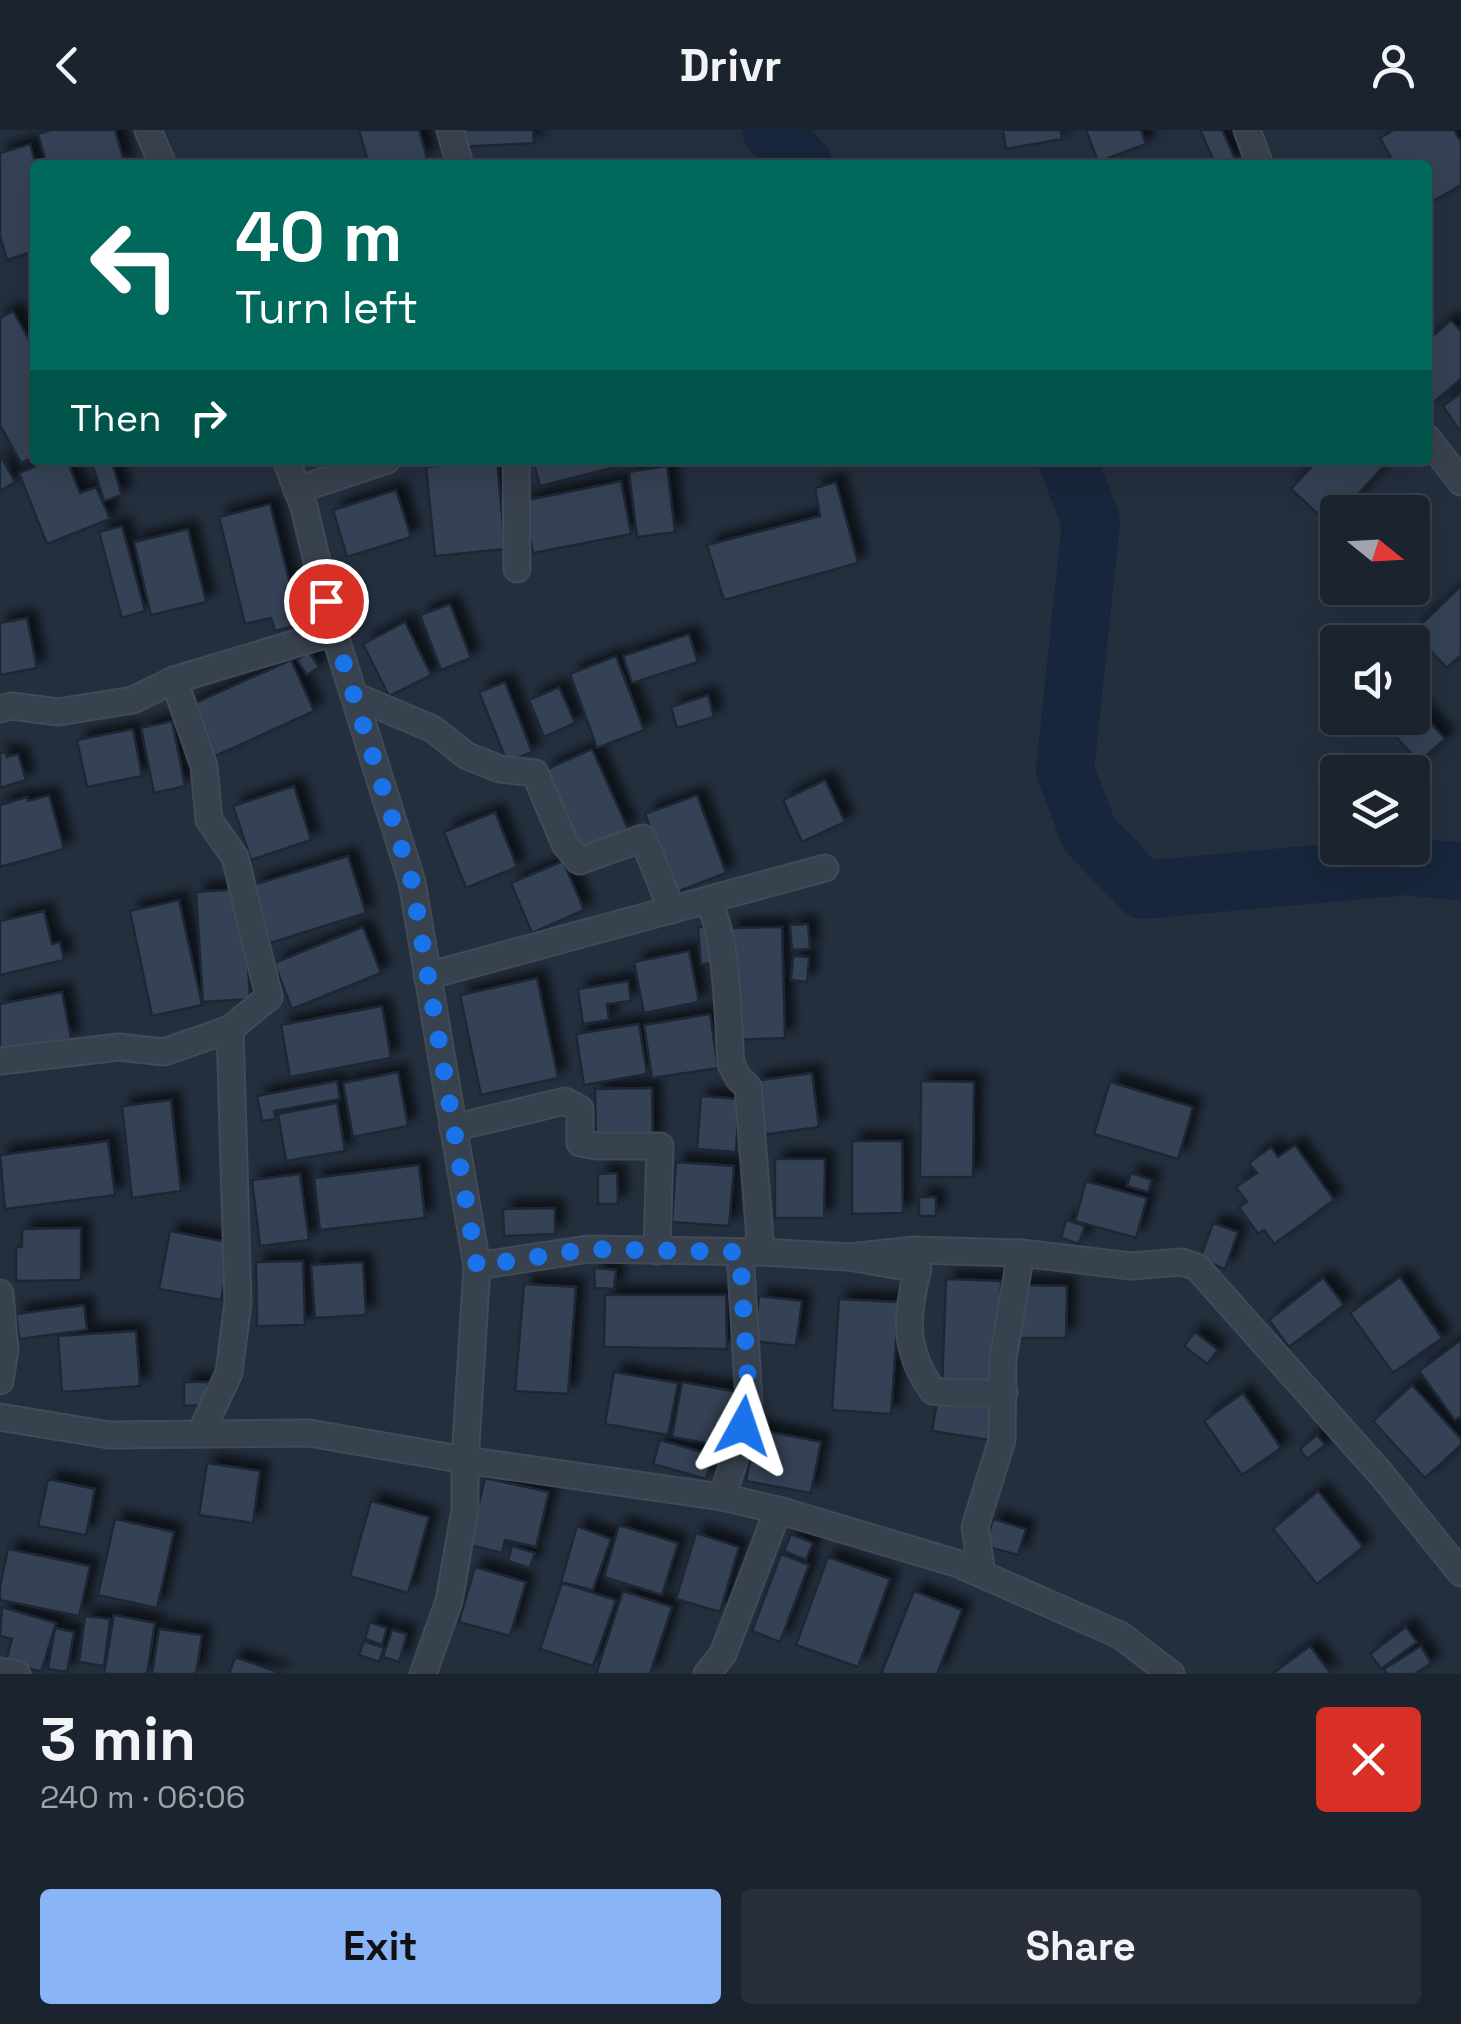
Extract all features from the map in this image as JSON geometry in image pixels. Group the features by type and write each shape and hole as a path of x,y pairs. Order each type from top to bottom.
{"street":[{"path":"148,130 161,160"},
{"path":"450,130 459,160"},
{"path":"1247,130 1258,160"},
{"path":"1432,443 1461,482"},
{"path":"288,465 304,507 334,632 412,882 477,1266 464,1460 465,1510 449,1601 423,1674"},
{"path":"298,490 373,465"},
{"path":"516,465 517,569"},
{"path":"0,709 12,706 58,712 133,700 174,680 334,632"},
{"path":"0,1061 118,1047 164,1052 230,1029 269,997 235,857 209,820 204,766 174,680"},
{"path":"355,696 433,729 467,756 500,769 534,773 565,844 579,861 643,838 672,910"},
{"path":"427,976 825,868"},
{"path":"706,901 714,910 720,940 731,1064 748,1087 749,1401 722,1497"},
{"path":"200,1434 229,1373 238,1302 230,1029"},
{"path":"454,1128 565,1102 580,1108 580,1143 660,1146 657,1250"},
{"path":"477,1266 588,1249 848,1257 918,1269 910,1302 909,1341 922,1377 932,1391 1004,1392"},
{"path":"848,1257 915,1250 1022,1252 1131,1266 1189,1264 1382,1475 1461,1574"},
{"path":"982,1574 974,1526 1002,1440 1003,1359 1022,1252"},
{"path":"0,1293 5,1350 0,1381"},
{"path":"0,1418 109,1435 308,1433 722,1497 956,1562 1120,1635 1171,1674"},
{"path":"707,1674 723,1654 778,1510"},
{"path":"0,1670 17,1674"}],"building":[{"path":"51,130 115,130 124,160 46,160 38,134"},
{"path":"359,130 419,130 427,158 368,160"},
{"path":"458,130 533,130 534,143 458,147"},
{"path":"1003,130 1060,130 1062,139 1006,149"},
{"path":"1086,130 1141,130 1146,144 1097,160"},
{"path":"1200,130 1222,130 1236,160 1214,160"},
{"path":"1394,130 1454,130 1461,142 1461,185 1432,202 1432,160 1392,160 1380,138"},
{"path":"30,144 35,160 30,160 30,253 7,260 0,236 0,153"},
{"path":"13,311 30,341 30,458 21,463 0,425 0,318"},
{"path":"1451,320 1461,327 1461,379 1432,404 1432,337"},
{"path":"1461,393 1461,428 1459,430 1443,406"},
{"path":"0,455 15,482 0,491"},
{"path":"39,465 69,465 80,493 96,487 110,519 47,544 19,473"},
{"path":"93,465 113,465 122,495 104,501"},
{"path":"497,465 505,549 435,556 426,467"},
{"path":"534,465 619,466 540,486"},
{"path":"1313,465 1384,465 1357,495 1320,495 1320,516 1291,489"},
{"path":"667,466 675,532 637,537 629,472"},
{"path":"621,481 631,534 533,553 523,501"},
{"path":"836,482 858,563 724,600 707,545 820,516 815,488"},
{"path":"396,490 411,537 347,557 333,510"},
{"path":"270,504 300,624 275,631 271,618 245,624 219,517"},
{"path":"122,526 145,611 122,618 99,532"},
{"path":"188,529 206,602 151,615 134,542"},
{"path":"1461,586 1461,655 1447,668 1430,650 1430,625 1420,625"},
{"path":"450,604 471,658 441,670 420,615"},
{"path":"27,618 37,668 0,675 0,623"},
{"path":"405,622 431,675 389,696 363,644"},
{"path":"689,634 698,662 632,683 623,656"},
{"path":"309,652 319,667 307,675 297,660"},
{"path":"616,656 644,730 597,748 570,674"},
{"path":"291,660 314,711 211,758 188,706"},
{"path":"505,682 532,752 507,762 479,692"},
{"path":"559,687 575,723 544,737 529,700"},
{"path":"708,695 714,717 677,728 671,707"},
{"path":"172,721 185,786 154,793 141,728"},
{"path":"1430,722 1445,739 1427,755 1413,755 1394,735 1430,735"},
{"path":"133,729 142,776 87,787 77,740"},
{"path":"592,749 628,829 580,850 545,770"},
{"path":"5,752 7,757 18,754 26,780 0,788 0,753"},
{"path":"825,780 845,822 802,842 783,800"},
{"path":"294,786 311,840 251,860 233,806"},
{"path":"49,795 64,849 0,867 0,805"},
{"path":"697,795 726,873 674,893 645,814"},
{"path":"495,812 517,867 466,888 444,832"},
{"path":"348,856 366,913 270,943 253,885"},
{"path":"563,861 584,910 532,933 511,883"},
{"path":"243,889 250,999 203,1002 196,892"},
{"path":"179,900 202,1005 152,1016 130,911"},
{"path":"44,911 52,944 60,942 64,960 0,975 0,921"},
{"path":"808,924 810,949 792,950 790,925"},
{"path":"715,926 717,963 701,964 698,927"},
{"path":"363,927 381,973 292,1009 274,963"},
{"path":"782,927 785,1038 731,1040 729,928"},
{"path":"689,951 699,1002 644,1013 634,962"},
{"path":"793,956 809,957 807,982 791,980"},
{"path":"537,978 558,1078 481,1095 460,995"},
{"path":"628,981 631,1001 607,1004 609,1020 583,1024 578,989"},
{"path":"62,992 71,1039 0,1053 0,1004"},
{"path":"382,1006 391,1058 290,1077 281,1025"},
{"path":"710,1014 718,1068 652,1078 644,1025"},
{"path":"639,1024 647,1074 584,1085 576,1034"},
{"path":"398,1072 408,1126 353,1137 343,1083"},
{"path":"812,1073 819,1127 761,1135 754,1081"},
{"path":"337,1081 340,1099 274,1111 276,1119 262,1121 257,1096"},
{"path":"921,1081 974,1082 973,1177 920,1177"},
{"path":"1110,1082 1193,1107 1178,1159 1094,1134"},
{"path":"652,1088 653,1142 596,1144 595,1089"},
{"path":"701,1096 739,1099 736,1152 697,1149"},
{"path":"171,1100 181,1191 132,1198 122,1106"},
{"path":"337,1103 345,1151 286,1161 278,1114"},
{"path":"108,1141 115,1195 5,1209 0,1155"},
{"path":"852,1141 902,1141 903,1213 852,1214"},
{"path":"1295,1145 1334,1200 1274,1244 1264,1230 1258,1234 1239,1207 1247,1202 1236,1187 1257,1173 1249,1163 1271,1147 1278,1157"},
{"path":"775,1159 825,1159 824,1218 775,1218"},
{"path":"676,1162 734,1166 729,1226 672,1222"},
{"path":"419,1165 425,1218 320,1230 314,1178"},
{"path":"617,1173 618,1204 598,1204 598,1174"},
{"path":"1131,1173 1152,1180 1148,1192 1127,1186"},
{"path":"300,1174 309,1240 260,1246 252,1180"},
{"path":"1086,1181 1147,1198 1136,1238 1075,1221"},
{"path":"919,1197 936,1197 936,1216 919,1216"},
{"path":"555,1208 555,1234 504,1236 503,1209"},
{"path":"1066,1220 1085,1226 1079,1244 1061,1238"},
{"path":"1213,1223 1238,1232 1225,1269 1200,1259"},
{"path":"81,1228 81,1280 16,1281 16,1247 22,1247 22,1229"},
{"path":"170,1231 232,1243 221,1300 159,1289"},
{"path":"303,1261 305,1325 257,1326 256,1262"},
{"path":"363,1262 366,1315 315,1318 311,1265"},
{"path":"594,1268 616,1270 614,1289 595,1288"},
{"path":"1400,1277 1442,1338 1393,1373 1350,1313"},
{"path":"1323,1278 1344,1305 1289,1347 1269,1320"},
{"path":"946,1279 1001,1281 998,1390 942,1389"},
{"path":"524,1284 576,1287 568,1394 515,1391"},
{"path":"1016,1285 1067,1286 1066,1338 1016,1338"},
{"path":"605,1295 726,1295 727,1349 604,1347"},
{"path":"759,1296 802,1301 796,1346 754,1341"},
{"path":"839,1299 899,1302 891,1414 832,1410"},
{"path":"84,1305 87,1330 19,1339 16,1314"},
{"path":"136,1331 140,1386 62,1392 58,1336"},
{"path":"1195,1332 1218,1350 1207,1364 1184,1346"},
{"path":"1461,1340 1461,1416 1455,1420 1419,1371"},
{"path":"614,1372 678,1383 668,1435 605,1424"},
{"path":"184,1382 208,1382 208,1405 184,1406"},
{"path":"682,1382 744,1393 734,1448 672,1437"},
{"path":"1412,1385 1461,1439 1461,1445 1425,1478 1373,1421"},
{"path":"1243,1393 1281,1448 1242,1475 1204,1421"},
{"path":"938,1396 995,1405 989,1440 932,1431"},
{"path":"756,1429 821,1442 811,1493 746,1481"},
{"path":"1317,1435 1325,1445 1307,1459 1300,1449"},
{"path":"660,1440 713,1455 706,1479 653,1464"},
{"path":"207,1463 260,1471 253,1523 199,1515"},
{"path":"485,1478 549,1492 536,1547 505,1540 502,1553 469,1545"},
{"path":"48,1479 95,1489 86,1535 38,1526"},
{"path":"1318,1491 1363,1547 1317,1584 1273,1529"},
{"path":"371,1501 429,1517 408,1593 350,1576"},
{"path":"115,1519 174,1532 157,1608 98,1595"},
{"path":"993,1519 1026,1529 1018,1555 985,1546"},
{"path":"619,1525 678,1543 662,1595 604,1577"},
{"path":"577,1526 611,1539 593,1590 561,1582"},
{"path":"696,1533 739,1547 720,1612 676,1599"},
{"path":"791,1534 813,1543 806,1560 784,1551"},
{"path":"512,1546 535,1553 530,1568 508,1561"},
{"path":"8,1549 90,1566 79,1616 0,1600"},
{"path":"781,1554 809,1565 780,1642 752,1631"},
{"path":"828,1557 890,1579 858,1667 796,1645"},
{"path":"475,1567 526,1582 510,1636 459,1622"},
{"path":"562,1583 616,1600 593,1666 540,1649"},
{"path":"623,1591 672,1607 650,1674 596,1674"},
{"path":"914,1591 962,1610 937,1674 881,1674"},
{"path":"2,1607 56,1623 41,1672 6,1661 12,1639 0,1636"},
{"path":"114,1615 155,1623 147,1674 104,1674"},
{"path":"85,1616 110,1619 104,1666 79,1662"},
{"path":"370,1622 387,1628 382,1645 365,1639"},
{"path":"1406,1627 1417,1642 1381,1669 1370,1654"},
{"path":"55,1628 74,1632 67,1672 48,1669"},
{"path":"159,1629 202,1635 196,1674 152,1674"},
{"path":"392,1630 407,1634 399,1662 383,1657"},
{"path":"364,1641 384,1648 379,1662 359,1655"},
{"path":"1310,1646 1331,1674 1272,1674"},
{"path":"1421,1646 1431,1663 1415,1674 1387,1674 1384,1669"},
{"path":"235,1657 283,1674 229,1674"}],"waterway":[{"path":"771,130 799,160"},
{"path":"1069,465 1091,522 1065,770 1089,834 1143,890 1406,866 1461,872"}],"route":[{"path":"326,601 412,882 477,1266 588,1249 740,1252 749,1401 743,1426"}]}
